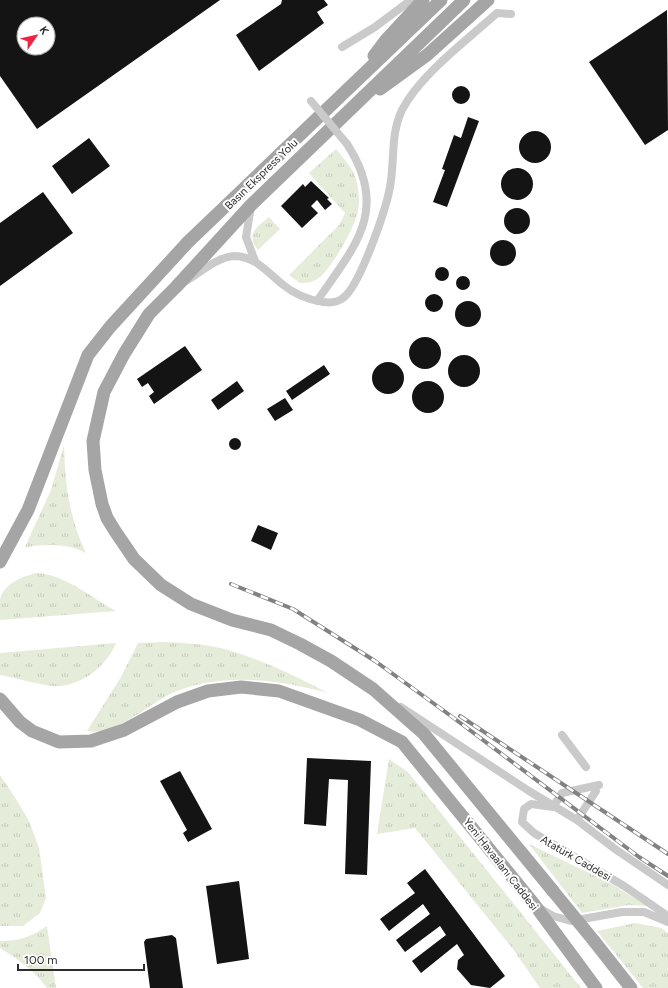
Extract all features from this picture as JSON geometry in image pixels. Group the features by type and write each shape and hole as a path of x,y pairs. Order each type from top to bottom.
{"main road":[{"path":"369,70 374,56 386,40 423,0"},
{"name":"Basın Ekspress Yolu","path":"0,562 28,510 88,355 110,327 188,242 441,0"},
{"name":"Basın Ekspress Yolu","path":"176,288 251,205 464,0"},
{"path":"354,105 410,69 427,56 488,0"},
{"path":"176,288 149,314 124,354 104,392 93,440 95,470 107,518 134,559 161,585 191,604 232,620 271,630 331,661 373,689 424,734 631,988"},
{"name":"Yeni Havaalanı Caddesi","path":"0,699 20,722 32,732 59,742 90,741 124,730 177,702 208,691 241,687 279,692 326,706 360,720 402,742 534,904 596,988"}],"street":[{"path":"342,47 375,27 411,0"},
{"path":"176,288 225,258 243,257 255,261 295,293 317,301 329,303 343,299 357,280 388,197 395,129 402,109 424,79 497,13 511,14"},
{"path":"311,101 347,144 358,162 365,180 368,200 366,218 353,244 317,301"},
{"path":"251,205 246,237 255,261"},
{"name":"Atatürk Caddesi","path":"373,689 577,820 615,849 668,885"},
{"path":"562,735 586,767"},
{"path":"553,806 562,793 598,788 577,820"},
{"name":"Atatürk Caddesi","path":"553,806 531,804 524,809 522,822 534,833 552,845 624,886 668,916"},
{"path":"534,904 554,916 571,921 622,912 644,912 668,922"}],"green space":[{"path":"336,149 349,165 356,178 359,207 353,226 331,265 320,277 313,281 300,283 289,275 340,224 345,213 309,173"},
{"path":"269,217 280,229 258,250 253,240 254,231"},
{"path":"64,445 65,473 69,500 80,540 86,553 72,547 57,545 25,547 51,490"},
{"path":"37,573 47,574 68,582 116,611 0,620 0,600 5,589 9,585 26,576"},
{"path":"116,643 112,652 99,668 82,680 72,684 52,686 0,675 0,653"},
{"path":"138,643 187,643 221,648 235,652 276,668 328,693 309,688 272,682 252,680 214,681 177,691 110,729 87,731 121,677"},
{"path":"389,759 408,772 581,988 540,988 513,949 415,828 377,834"},
{"path":"0,775 29,821 39,848 46,898 40,913 23,926 0,926"},
{"path":"529,844 610,883 647,906 629,905 582,913"},
{"path":"635,923 661,928 668,933 668,988 643,988 597,931"},
{"path":"47,926 56,988 47,988 26,966 0,948 0,941 25,938"}],"building":[{"path":"0,0 220,0 37,129 0,76"},
{"path":"282,0 324,0 328,5 317,12 324,23 259,71 236,35 281,4"},
{"path":"667,10 668,130 645,145 589,62"},
{"path":"457,86 465,86 470,91 468,102 465,104 457,104 452,99 452,91"},
{"path":"468,117 479,121 447,207 433,202 445,170 442,169 454,135 461,138"},
{"path":"532,131 538,131 548,138 551,147 550,153 544,160 538,163 532,163 522,156 519,150 519,144 526,134"},
{"path":"89,138 110,166 72,194 52,166"},
{"path":"514,168 520,168 530,175 533,184 532,190 526,197 520,200 514,200 504,193 501,187 501,181 508,171"},
{"path":"311,181 329,198 327,199 332,204 325,210 317,200 311,206 318,213 302,228 281,206 303,184 305,187"},
{"path":"43,192 73,233 0,286 0,223"},
{"path":"517,208 526,212 530,221 526,230 517,234 508,230 504,221 508,212"},
{"path":"503,240 512,244 516,253 512,262 503,266 494,262 490,253 494,244"},
{"path":"442,267 447,269 449,274 447,279 442,281 437,279 435,274 437,269"},
{"path":"463,276 468,278 470,283 468,288 463,290 458,288 456,283 458,278"},
{"path":"434,294 440,297 443,303 440,309 434,312 428,309 425,303 428,297"},
{"path":"468,301 477,305 481,314 477,323 468,327 459,323 455,314 459,305"},
{"path":"422,337 428,337 438,344 441,353 440,359 434,366 428,369 422,369 412,362 409,356 409,350 416,340"},
{"path":"185,346 202,370 154,404 149,396 154,392 148,383 142,387 137,379"},
{"path":"461,355 467,355 477,362 480,371 479,377 473,384 467,387 461,387 451,380 448,374 448,368 455,358"},
{"path":"385,362 391,362 401,369 404,378 403,384 397,391 391,394 385,394 375,387 372,381 372,375 379,365"},
{"path":"324,365 330,374 292,400 286,391"},
{"path":"237,381 244,391 218,410 211,400"},
{"path":"425,381 431,381 441,388 444,397 443,403 437,410 431,413 425,413 415,406 412,400 412,394 419,384"},
{"path":"285,398 293,410 275,421 267,409"},
{"path":"233,438 237,438 241,444 237,450 233,450 229,446 229,442"},
{"path":"258,525 278,533 271,550 251,541"},
{"path":"307,758 371,761 367,875 345,874 348,780 329,779 326,826 304,824"},
{"path":"180,771 212,829 188,842 183,833 187,830 160,781"},
{"path":"425,869 505,976 490,988 471,985 457,969 458,960 464,955 457,944 421,973 412,961 446,935 440,926 405,952 396,940 430,914 423,904 389,931 380,919 415,893 407,883"},
{"path":"239,881 249,959 217,964 206,886"},
{"path":"172,935 176,938 183,988 150,988 144,942 146,939"}],"railway":[{"path":"231,584 293,609 375,661 639,857 668,876"},
{"path":"460,716 668,854"}]}
